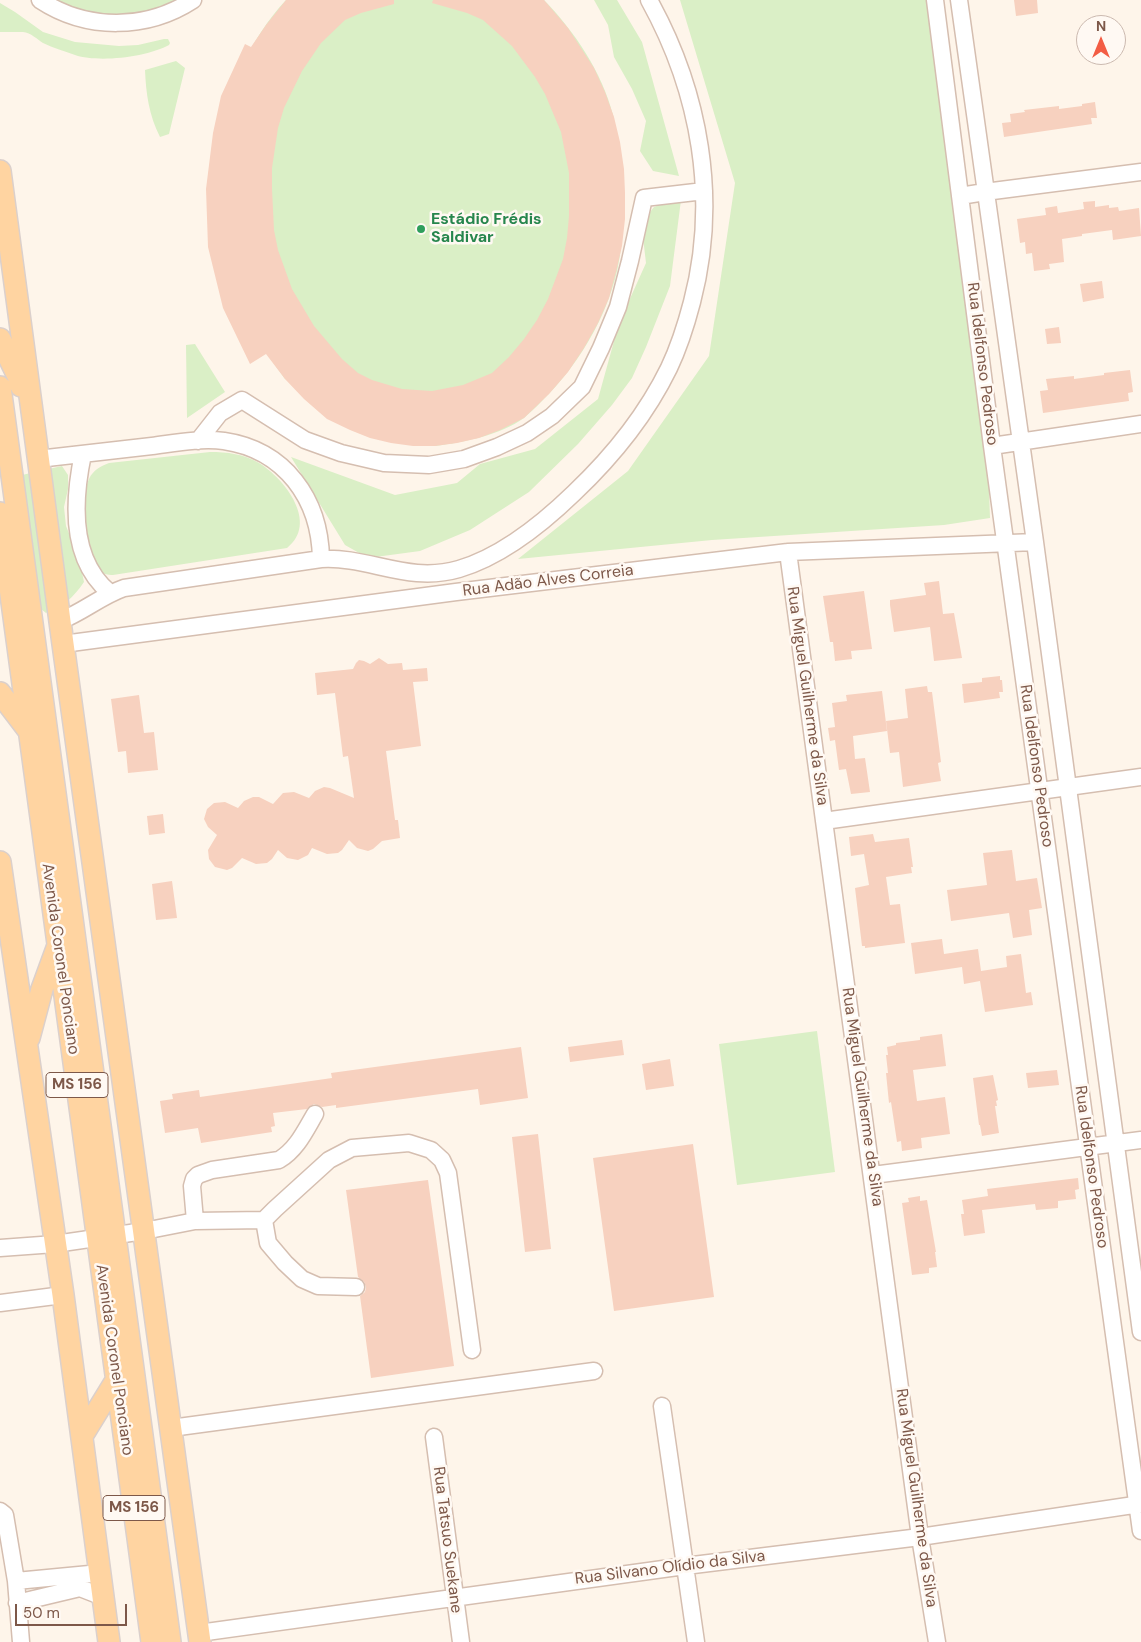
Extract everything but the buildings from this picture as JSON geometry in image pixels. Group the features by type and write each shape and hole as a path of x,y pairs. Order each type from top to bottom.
{"main road":[{"path":"0,171 199,1637"},
{"path":"0,339 18,376 34,429"},
{"path":"0,387 106,1236"},
{"name":"Avenida Coronel Ponciano","path":"0,513 58,945 115,1300 117,1379 152,1642"},
{"path":"0,693 29,731"},
{"path":"0,862 5,937 26,1048 63,1296 109,1641"},
{"path":"26,1048 42,989 58,945"},
{"path":"115,1300 148,1475 170,1642"},
{"path":"82,1436 117,1379"},
{"path":"148,1475 194,1599"}],"street":[{"path":"40,0 64,13 81,18 116,23 151,19 168,14 194,0"},
{"path":"60,621 110,593 124,588 321,559 342,559 384,568 430,574 457,570 482,561 510,544 561,505 584,483 618,445 640,416 669,368 692,299 700,263 704,191 701,154 690,99 672,46 649,0"},
{"name":"Rua Idelfonso Pedroso","path":"935,0 992,446 1139,1504 1141,1531"},
{"name":"Rua Idelfonso Pedroso","path":"959,0 1035,542 1141,1332"},
{"path":"960,196 1141,172"},
{"path":"198,440 220,412 242,400 304,440 341,453 384,463 429,465 464,459 527,433 552,416 582,387 618,307 644,198 704,191"},
{"path":"992,446 1141,424"},
{"path":"38,459 198,440 225,442 251,449 271,459 288,472 306,497 312,510 320,543 321,559"},
{"path":"83,454 77,491 80,538 84,557 92,573 98,582 110,593"},
{"name":"Rua Adão Alves Correia","path":"63,644 456,592 788,552 1035,542"},
{"name":"Rua Miguel Guilherme da Silva","path":"788,552 920,1536 937,1642"},
{"path":"824,821 1141,777"},
{"path":"195,1221 192,1186 198,1174 212,1170 279,1160 297,1144 315,1114"},
{"path":"873,1175 1141,1140"},
{"path":"0,1248 55,1244 144,1231 195,1221 264,1220 329,1160 352,1148 409,1143 431,1150 442,1160 448,1173 472,1350"},
{"path":"264,1220 268,1244 284,1263 302,1279 318,1286 356,1288"},
{"path":"0,1303 63,1296"},
{"path":"171,1428 594,1371"},
{"path":"662,1406 696,1642"},
{"name":"Rua Tatsuo Suekane","path":"434,1437 461,1642"},
{"name":"Rua Silvano Olídio da Silva","path":"199,1637 455,1597 920,1536 1139,1504"},
{"path":"0,1511 5,1514 16,1581 21,1642"},
{"path":"16,1581 100,1573"},
{"path":"17,1603 80,1588 103,1598"}],"green space":[{"path":"56,0 177,0 147,11 116,15 86,11"},
{"name":"Estádio Frédis Saldivar","path":"286,0 544,0 577,39 595,68 608,99 615,124 621,239 618,269 604,311 583,351 556,386 524,418 515,424 482,437 435,446 285,379 254,336 242,65 262,31"},
{"path":"594,0 617,0 642,42 679,176 653,171 640,151 646,121 632,89 614,57 608,25"},
{"path":"680,0 928,0 987,430 990,518 944,525 712,540 518,559 628,471 709,356 735,183"},
{"path":"0,3 43,32 75,42 119,46 138,45 168,39 170,43 148,53 123,58 109,59 75,55 47,45 23,32 0,32"},
{"path":"176,61 185,68 169,134 160,137 153,121 149,104 145,70"},
{"path":"674,200 681,200 670,286 646,347 632,378 612,405 578,444 529,492 470,530 420,551 368,558 345,545 291,457 395,495 457,483 480,464 535,449 598,399 619,323 646,263 642,229 646,217 654,207"},
{"path":"195,344 225,392 187,418 186,345"},
{"path":"223,452 247,457 269,470 288,490 299,514 300,526 296,538 287,548 113,575 100,571 91,552 85,511 86,487 93,473 109,463"},
{"path":"62,466 68,475 68,489 64,507 66,526 79,558 84,582 68,601 46,613 41,609 22,475"},
{"path":"817,1031 835,1172 737,1185 719,1044"}],"place":[{"name":"Estádio Frédis Saldivar","path":"421,229"}]}
